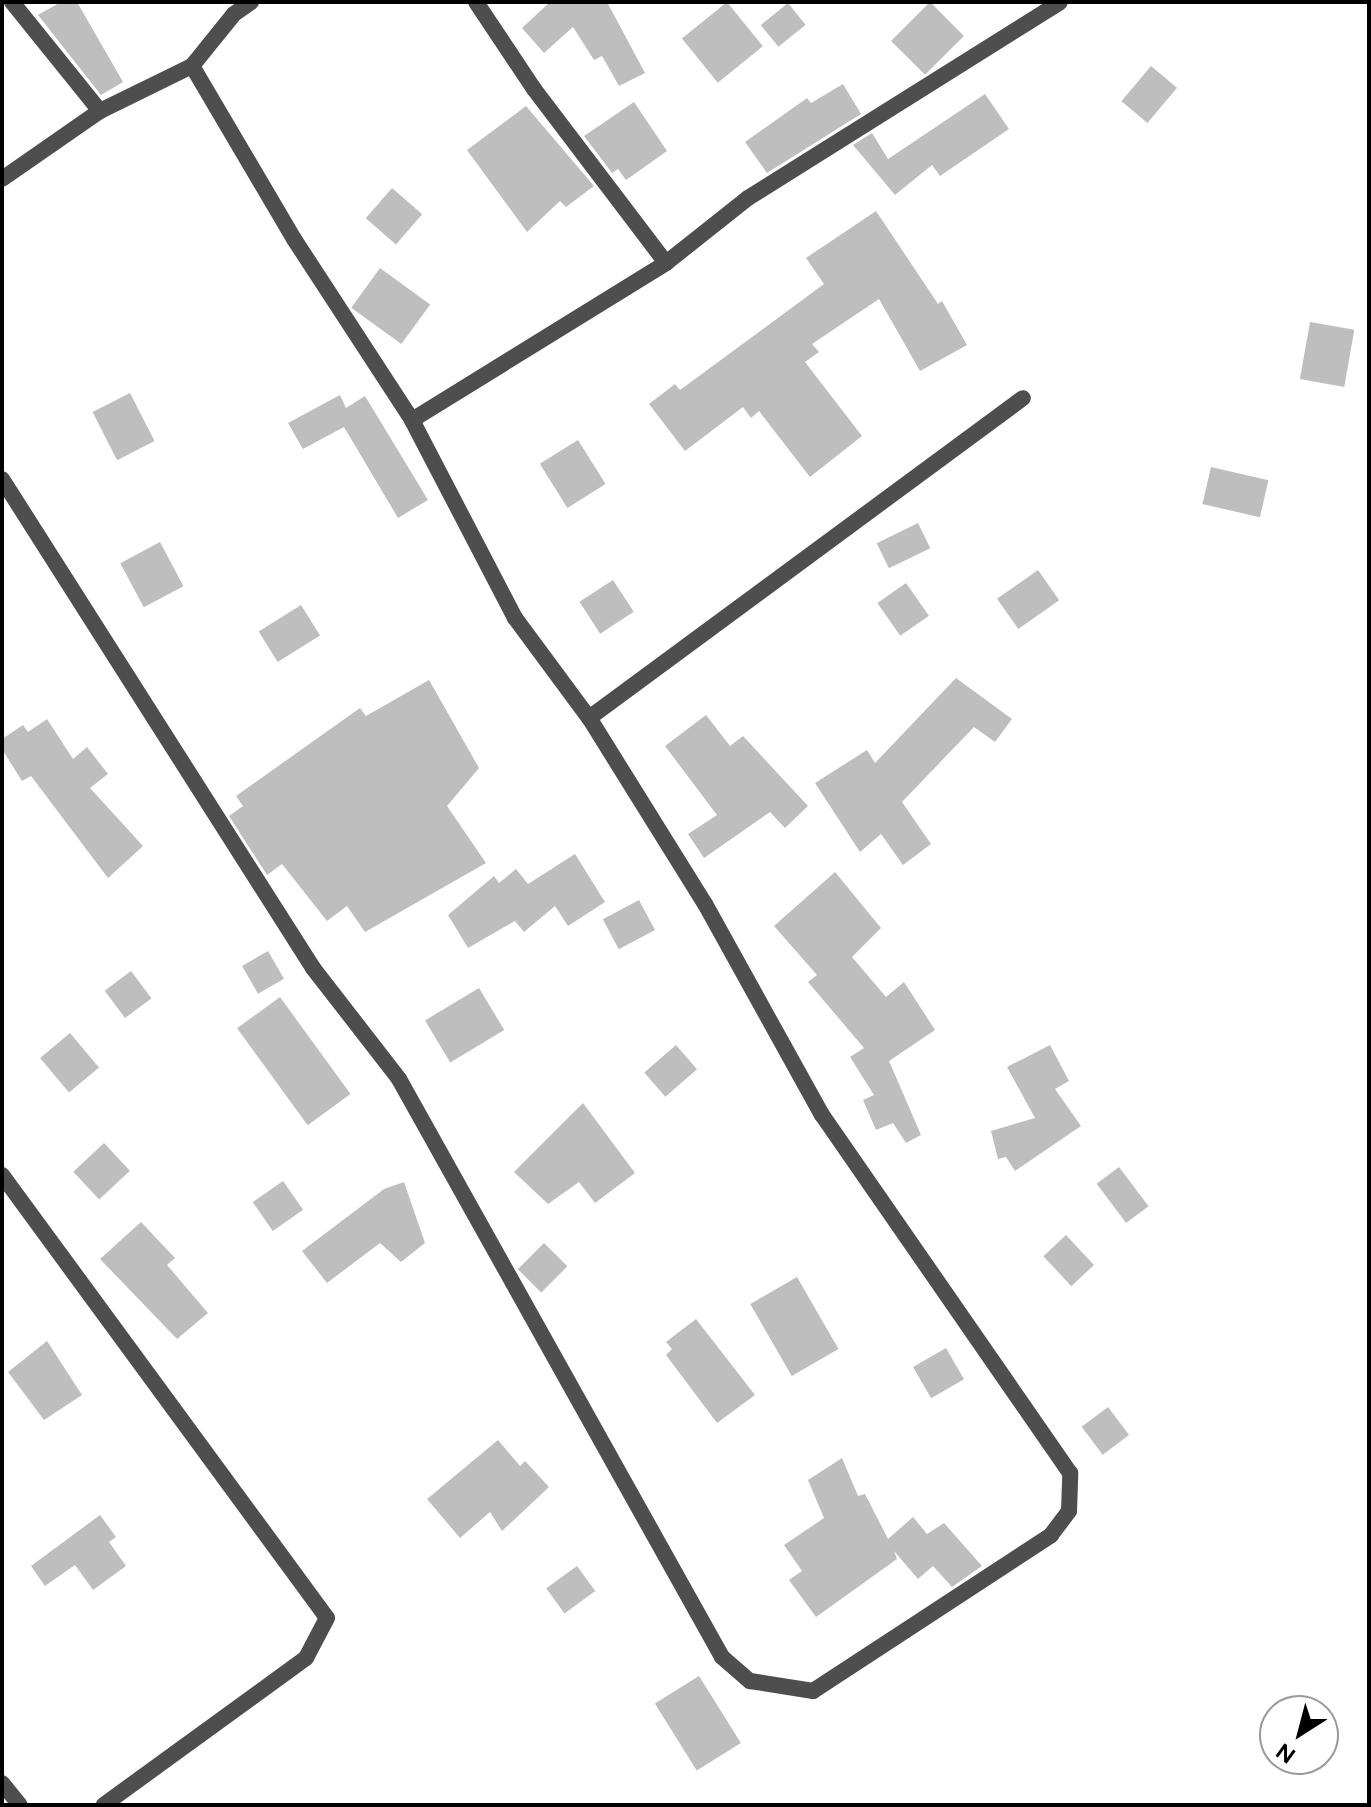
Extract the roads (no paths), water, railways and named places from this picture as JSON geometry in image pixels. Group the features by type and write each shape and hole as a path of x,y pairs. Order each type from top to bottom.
{"street":[{"path":"12,2 100,111"},
{"path":"2,179 100,111 192,66 228,8 251,2"},
{"path":"476,2 534,89 666,263"},
{"path":"412,420 666,263 748,198 1060,2"},
{"path":"2,479 313,968 399,1079 722,1657 750,1681 813,1691 1051,1535 1069,1511 1070,1473 822,1115 705,904 589,718 515,618 412,420 294,239 192,66"},
{"path":"589,718 1023,398"},
{"path":"2,1175 327,1618 306,1658 104,1805"},
{"path":"2,1783 20,1805"}]}
